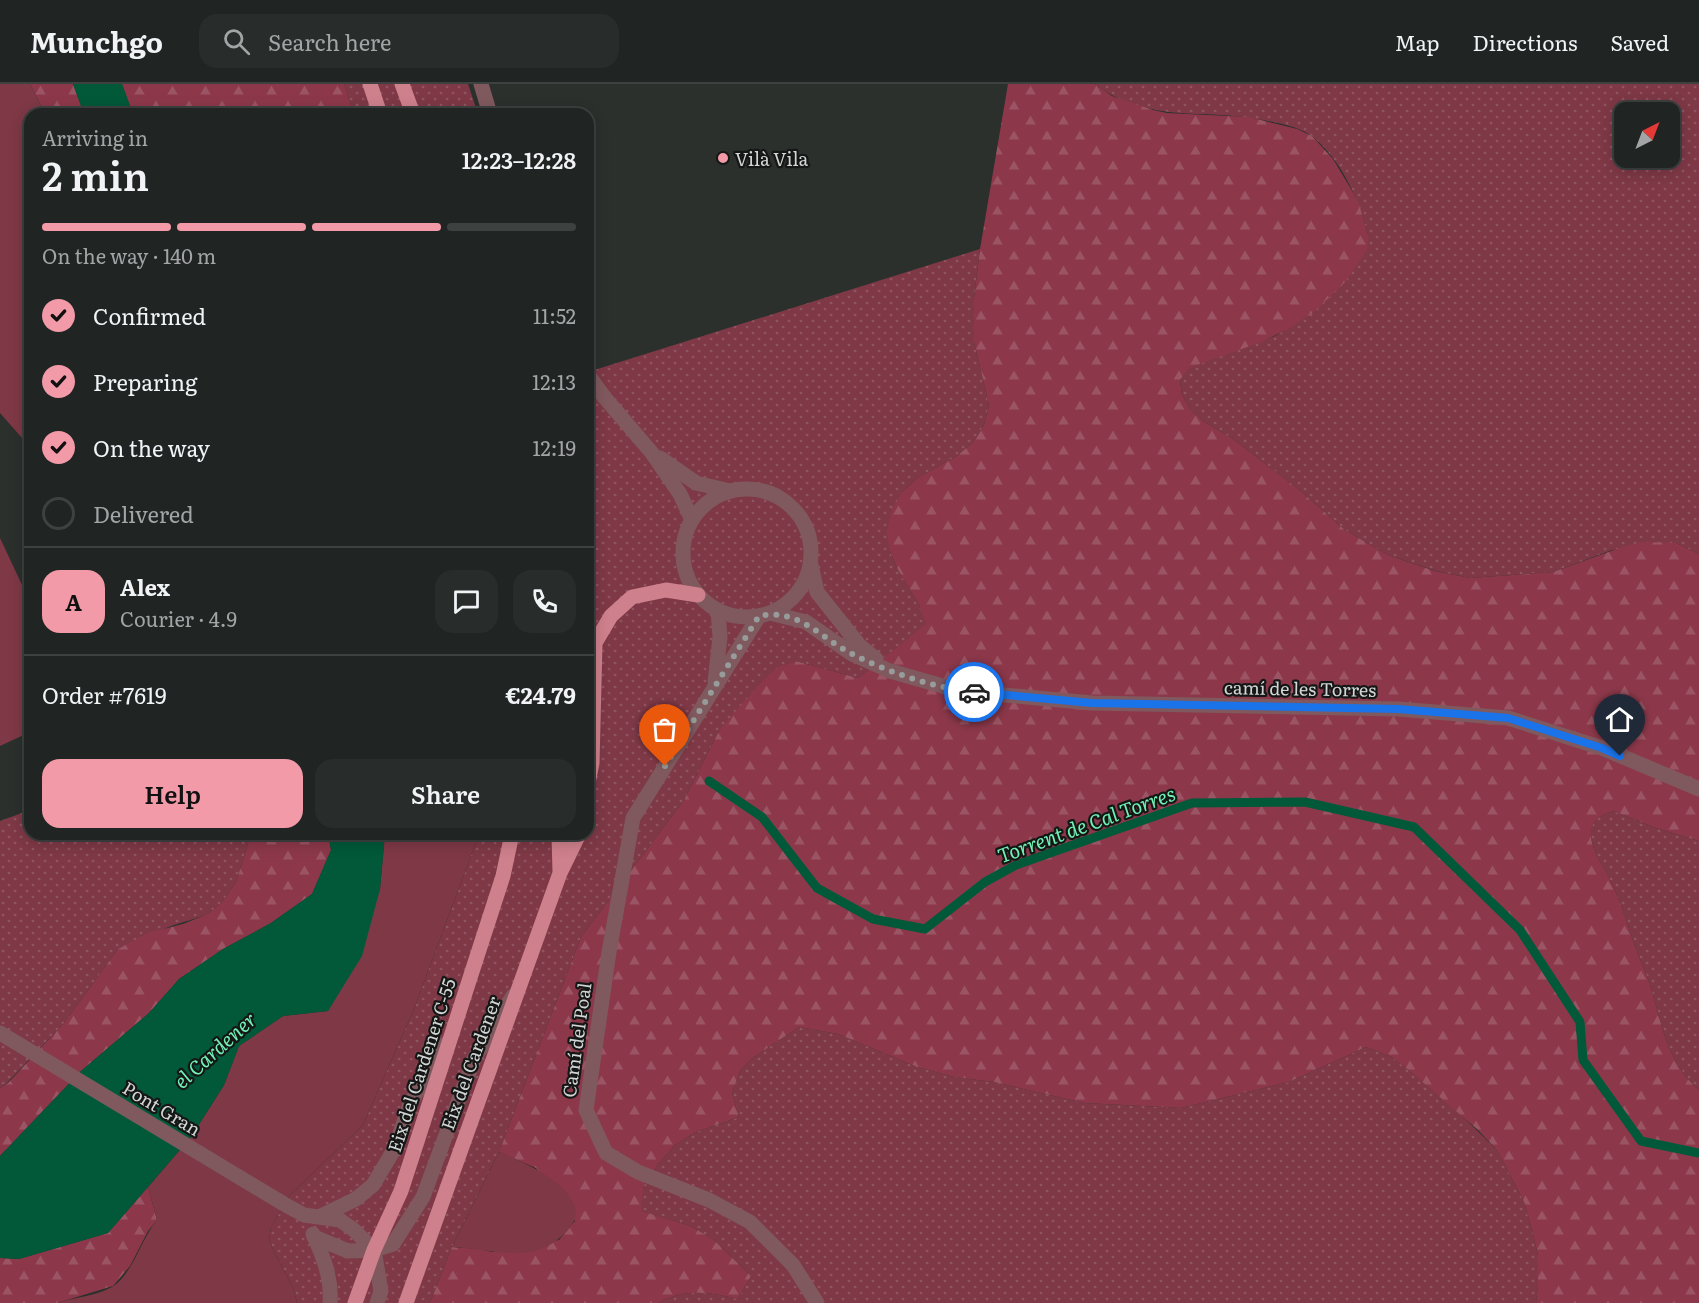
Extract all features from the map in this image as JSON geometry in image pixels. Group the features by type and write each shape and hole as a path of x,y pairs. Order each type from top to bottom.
{"main road":[{"path":"370,84 378,108"},
{"path":"402,84 411,108"},
{"path":"594,683 595,643 611,616 632,597 666,590 698,595"},
{"name":"Eix del Cardener C-55","path":"355,1303 401,1191 503,876 511,840"},
{"name":"Eix del Cardener","path":"406,1303 560,873 559,840"},
{"path":"560,873 576,840"}],"street":[{"path":"481,84 488,108"},
{"path":"594,383 652,453 680,494 692,520"},
{"path":"652,453 696,483 730,491 754,489 765,492 789,505 800,517 811,547 807,576 793,599 764,615 738,617 718,610 698,595 687,578 683,558 684,539 692,520 697,512 712,499 730,491"},
{"path":"810,563 817,592 859,645 890,671"},
{"path":"715,688 720,637 718,610"},
{"name":"camí de les Torres","path":"764,615 806,622 852,654 890,671 960,691 1092,703 1398,709 1508,718 1602,748 1699,789"},
{"name":"Camí del Poal","path":"764,615 633,818 609,952 586,1110 606,1153 638,1172 709,1200 750,1222 793,1265 817,1303"},
{"path":"314,1237 348,1251 375,1250 393,1244 423,1197 474,1059 518,987"},
{"path":"321,1216 356,1200 374,1185 395,1148 410,1104 452,1031"},
{"name":"Pont Gran","path":"0,1033 304,1215"},
{"path":"330,1303 328,1274 323,1254 304,1215 340,1220 375,1250 381,1290 377,1303"}],"shaded area":[{"path":"0,84 30,84 42,108 24,108 24,440 0,413"},
{"path":"344,84 468,84 476,108 352,108"},
{"path":"1095,84 1699,84 1699,554 1676,543 1612,550 1553,572 1470,578 1436,571 1388,555 1345,530 1297,488 1233,439 1203,421 1190,409 1182,395 1180,380 1188,368 1275,336 1313,313 1368,235 1354,195 1341,169 1313,137 1303,131 1258,119 1157,110 1118,98"},
{"path":"980,249 974,298 974,342 989,405 984,425 973,442 957,456 919,477 903,491 890,551 927,624 858,678 796,661 719,731 684,800 581,937 499,1152 452,1247 430,1303 297,1303 293,1287 269,1239 271,1227 290,1195 363,1125 414,1009 477,840 594,840 594,370"},
{"path":"0,538 24,589 24,735 0,746"},
{"path":"1613,811 1659,829 1699,841 1699,1090 1688,1079 1673,1056 1619,901 1594,849 1591,833 1593,823 1601,816"},
{"path":"24,812 24,840 249,840 236,882 222,902 203,916 171,926 118,949 64,1023 0,1088 0,821"},
{"path":"384,840 477,840 414,1009 363,1125 290,1195 271,1227 269,1239 293,1287 297,1303 57,1303 106,1290 126,1274 157,1220 148,1187 191,1137 224,1085 239,1046 283,1016 328,1011 380,889"},
{"path":"799,1027 838,1034 917,1067 954,1077 994,1082 1084,1103 1181,1108 1289,1082 1366,1047 1392,1057 1458,1112 1497,1150 1524,1202 1532,1230 1538,1255 1536,1303 658,1303 688,1293 738,1299 751,1276 714,1240 691,1226 640,1211 644,1185 675,1145 696,1132 739,1117 732,1093 740,1071 751,1059"},
{"path":"499,1152 525,1163 554,1181 566,1192 574,1204 575,1216 569,1229 549,1245 524,1253 452,1247"}],"green space":[{"path":"30,84 73,84 82,108 42,108"},
{"path":"122,84 344,84 352,108 131,108"},
{"path":"1008,84 1095,84 1112,96 1167,113 1249,117 1297,129 1312,136 1333,159 1359,204 1368,235 1367,250 1346,281 1313,313 1288,329 1261,342 1189,368 1180,380 1182,395 1190,409 1203,421 1233,439 1297,488 1345,530 1388,555 1435,571 1470,578 1553,572 1625,546 1643,542 1676,543 1699,554 1699,841 1659,829 1613,811 1595,821 1591,834 1594,849 1616,893 1648,978 1673,1056 1688,1079 1699,1090 1699,1303 1536,1303 1538,1255 1532,1230 1524,1202 1497,1150 1478,1130 1392,1057 1366,1047 1289,1082 1181,1108 1084,1103 994,1082 954,1077 917,1067 838,1034 799,1027 751,1059 740,1071 732,1093 739,1117 696,1132 675,1145 644,1185 641,1211 691,1226 714,1240 751,1276 738,1299 688,1293 658,1303 430,1303 452,1247 492,1252 559,1240 575,1221 536,1168 499,1152 581,937 684,800 719,731 777,668 796,661 858,678 926,624 919,605 898,570 890,551 887,532 892,509 903,491 919,477 957,456 973,442 984,425 989,405 974,342 974,298"},
{"path":"249,840 329,840 331,850 312,894 271,923 223,949 179,979 149,1013 81,1071 0,1156 0,1088 8,1083 64,1023 118,949 148,933 203,916 222,902 236,882"},
{"path":"148,1187 157,1220 148,1231 130,1266 113,1286 57,1303 0,1303 0,1258 19,1259 108,1233"}],"water":[{"path":"73,84 122,84 131,108 82,108"},
{"name":"el Cardener","path":"329,840 384,840 380,889 362,956 328,1011 283,1016 239,1046 224,1085 191,1137 108,1233 19,1259 0,1258 0,1156 81,1071 149,1013 179,979 223,949 271,923 312,894 331,850"}],"waterway":[{"name":"Torrent de Cal Torres","path":"709,781 762,817 817,888 873,919 925,929 985,882 1016,865 1192,803 1305,802 1414,827 1520,930 1580,1022 1583,1060 1641,1141 1699,1153"}],"way so far":[{"path":"665,766 759,616 770,613 806,622 852,654 890,671 947,688 974,692"}],"place":[{"name":"Vilà Vila","path":"723,158"}],"route":[{"path":"974,692 1092,703 1398,709 1508,718 1620,756"}]}
